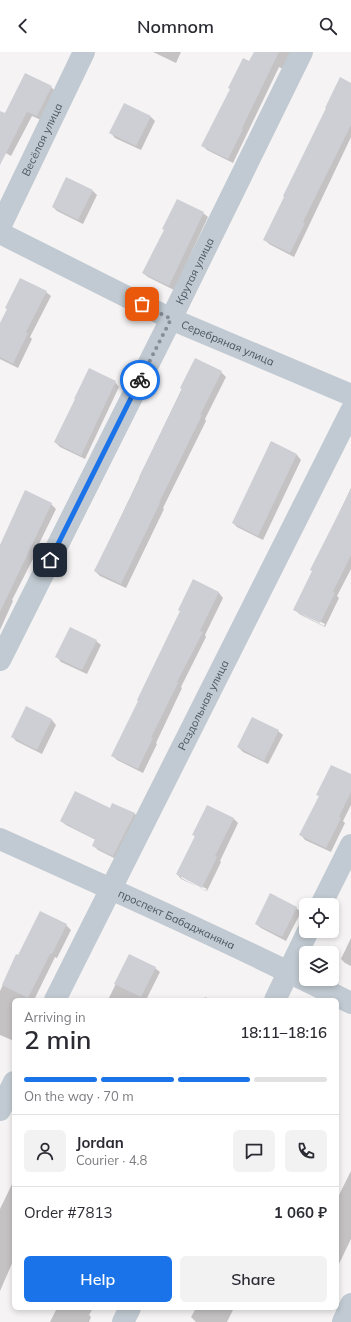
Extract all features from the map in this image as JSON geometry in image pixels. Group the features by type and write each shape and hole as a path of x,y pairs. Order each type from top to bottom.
{"street":[{"name":"Весёлая улица","path":"0,227 84,52"},
{"name":"Крутая улица","path":"0,660 171,319 302,52"},
{"name":"Серебряная улица","path":"0,233 171,319 351,395"},
{"name":"Раздольная улица","path":"56,998 351,411"},
{"name":"проспект Бабаджаняна","path":"0,839 288,971 351,1003"},
{"path":"324,898 351,845"},
{"path":"276,998 304,938"},
{"path":"0,1110 12,1086"},
{"path":"343,1322 351,1304"},
{"path":"123,1322 129,1310"}],"building":[{"path":"254,52 279,52 228,159 201,146 230,89 228,88 243,58 249,61"},
{"path":"25,73 52,86 37,116 27,112 0,165 0,111 5,113"},
{"path":"340,77 351,83 351,125 303,222 305,223 290,253 263,240"},
{"path":"124,103 151,116 136,146 109,133"},
{"path":"66,177 93,190 78,220 52,207"},
{"path":"177,199 204,212 169,286 142,273 164,230 162,229"},
{"path":"20,278 47,291 26,332 28,333 13,364 0,357 0,323 7,309 5,308"},
{"path":"195,358 222,371 121,584 94,571 140,478 139,477 182,389 180,388"},
{"path":"89,368 116,381 81,456 54,442"},
{"path":"271,441 297,454 258,536 232,523"},
{"path":"351,489 351,555 333,592 335,593 320,623 293,610 312,571 310,570"},
{"path":"25,490 52,503 0,612 0,545"},
{"path":"193,579 219,592 200,631 203,632 177,682 178,683 151,738 153,738 138,769 111,756 180,611 178,610"},
{"path":"70,627 97,640 82,670 55,657"},
{"path":"26,706 52,719 37,750 11,737"},
{"path":"252,717 279,730 264,761 237,747"},
{"path":"331,765 351,774 351,792 339,817 341,818 326,848 299,835 319,796 316,795"},
{"path":"75,791 110,808 112,803 135,813 113,856 92,846 95,839 60,821"},
{"path":"207,805 234,818 215,856 217,857 202,888 176,874 195,836 192,835"},
{"path":"270,893 297,907 282,937 255,924"},
{"path":"40,911 67,924 28,998 2,985 16,954 18,955"},
{"path":"129,954 156,967 141,997 114,984"}],"way so far":[{"path":"140,380 171,319 142,304"}],"route":[{"path":"50,560 140,380"}]}
